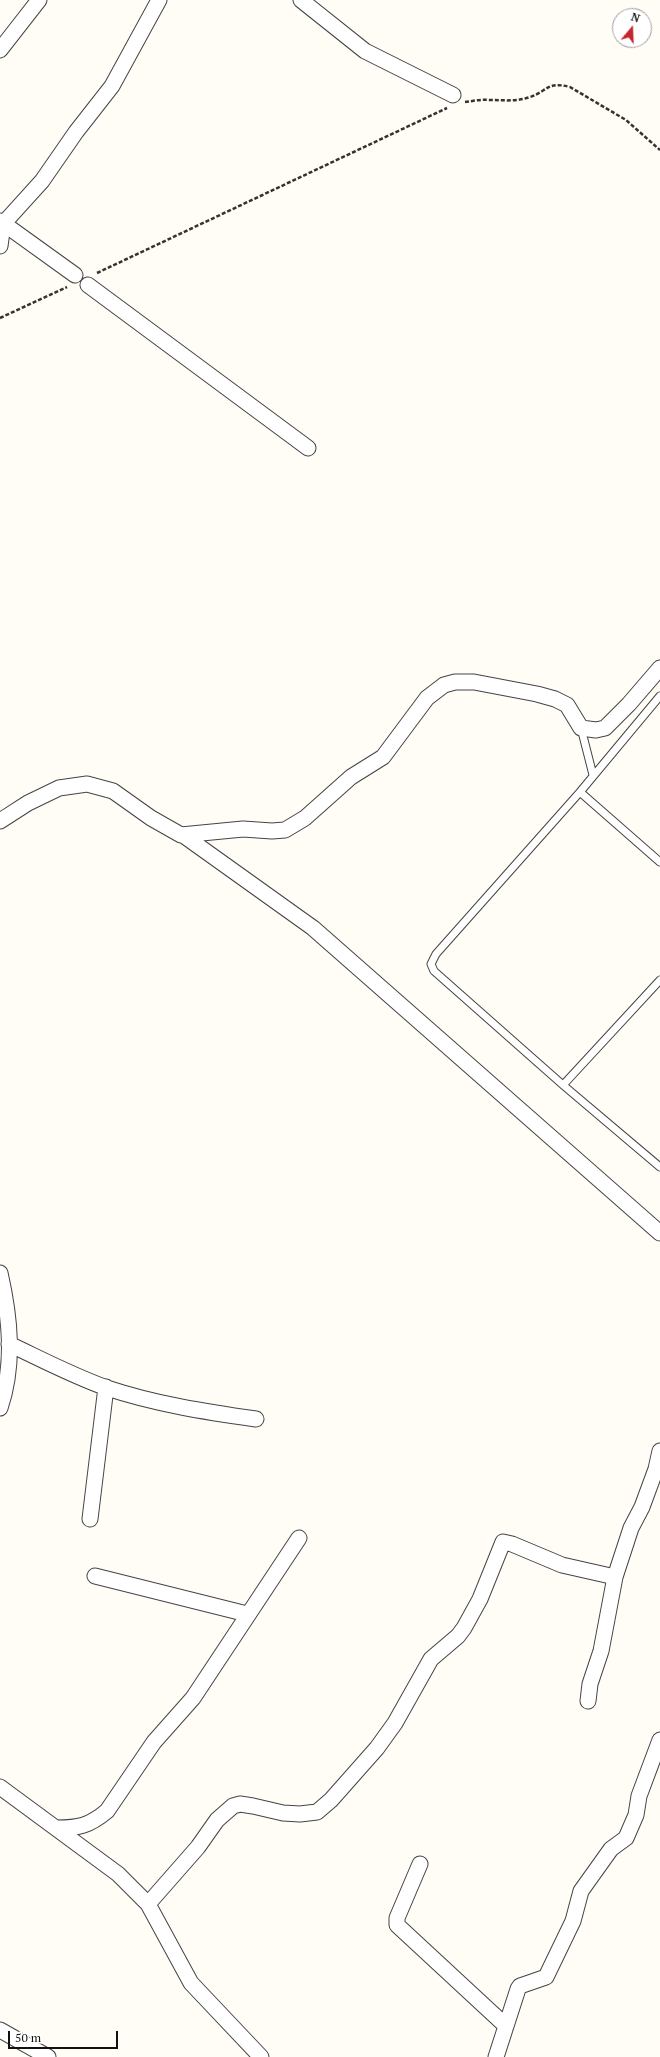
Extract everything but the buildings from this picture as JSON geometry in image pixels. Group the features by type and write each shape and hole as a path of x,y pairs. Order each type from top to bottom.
{"street":[{"path":"0,50 39,0"},
{"path":"0,246 2,222 42,181 76,132 112,86 159,0"},
{"path":"301,0 365,52 455,101"},
{"path":"2,222 73,280"},
{"path":"91,280 308,448"},
{"path":"183,835 236,829 272,831 285,830 294,826 305,818 337,788 383,757 427,698 444,685 455,682 474,682 555,699 567,705 580,728 596,730 605,728 629,704 660,668"},
{"path":"0,821 28,803 59,788 86,784 114,791 151,818 183,835 313,928 660,1233"},
{"path":"0,1273 9,1319 9,1368 6,1391 0,1408"},
{"path":"9,1344 66,1371 106,1387 201,1411 256,1419"},
{"path":"90,1519 106,1387"},
{"path":"588,1701 590,1684 601,1651 615,1577 631,1528 642,1507 656,1469 660,1451"},
{"path":"56,1828 80,1828 98,1819 107,1811 154,1742 193,1698 247,1614 299,1538"},
{"path":"148,1904 198,1847 217,1820 233,1806 240,1804 283,1813 300,1814 317,1812 331,1800 377,1748 395,1722 431,1659 458,1636 464,1628 480,1599 503,1542 512,1544 562,1565 615,1577"},
{"path":"95,1576 247,1614"},
{"path":"496,2057 518,1989 520,1986 546,1977 573,1920 581,1891 611,1850 626,1838 636,1814 639,1796 660,1740"},
{"path":"0,1787 118,1874 148,1904 191,1984 260,2057"},
{"path":"420,1864 397,1918 397,1925 506,2026"},
{"path":"0,2030 48,2057"}],"lane":[{"path":"660,696 580,792 436,954 431,964 434,971 563,1085 660,1167"},
{"path":"580,728 593,775"},
{"path":"580,792 660,862"},
{"path":"563,1085 660,980"}],"path":[{"path":"91,280 455,101 519,100 532,97 549,86 560,85 570,87 626,120 660,150"},
{"path":"0,318 73,280"}]}
